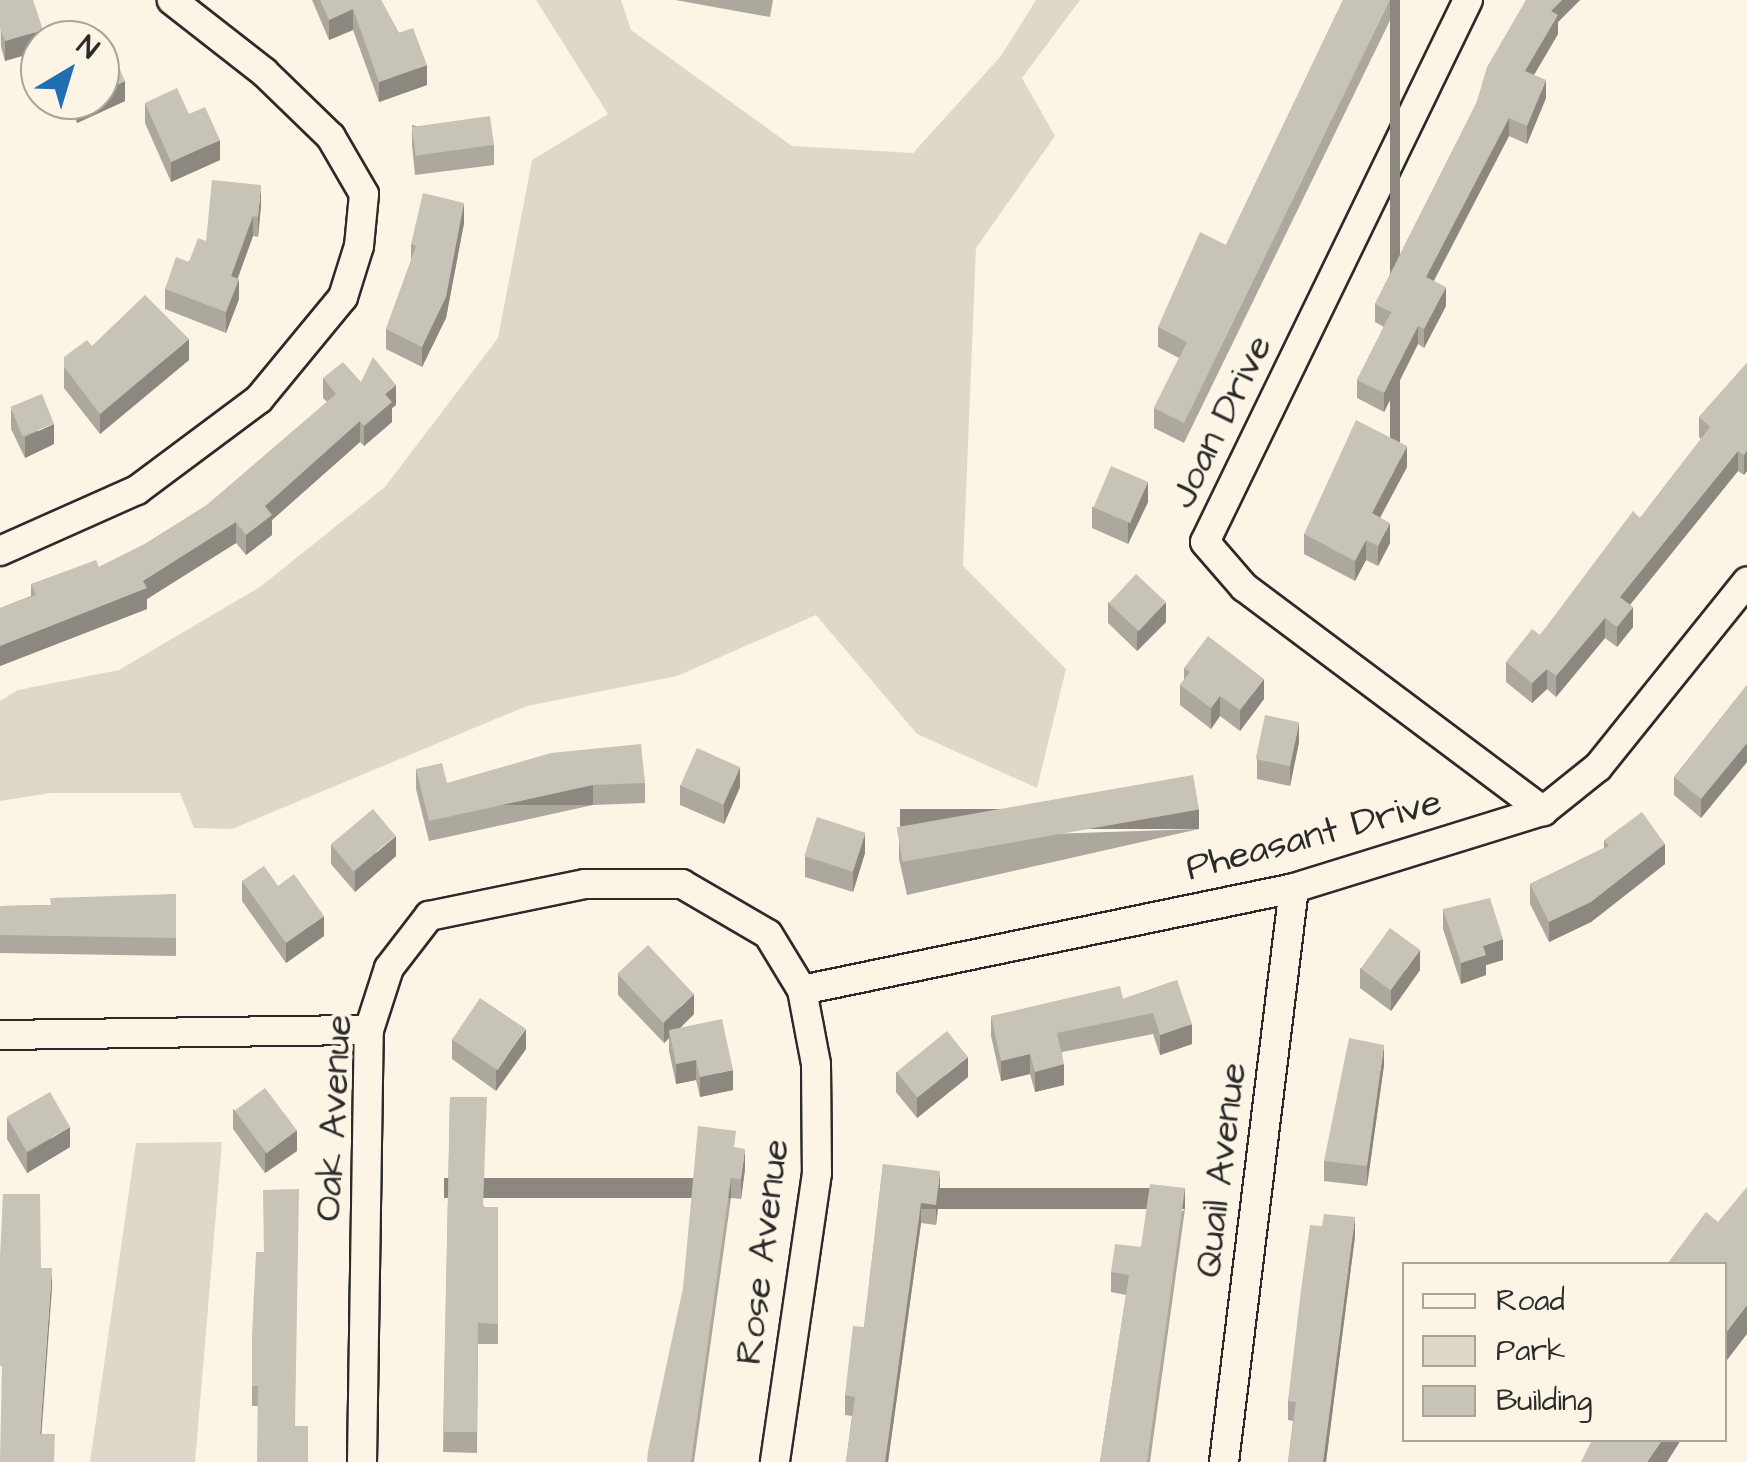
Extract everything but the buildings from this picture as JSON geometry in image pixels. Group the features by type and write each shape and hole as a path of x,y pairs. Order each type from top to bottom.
{"street":[{"path":"0,551 136,490 259,398 342,297 359,246 364,194 331,138 264,72 172,0"},
{"name":"Joan Drive","path":"1468,0 1206,542 1244,588 1543,811"},
{"name":"Pheasant Drive","path":"802,990 1294,888 1543,811 1598,767 1747,582"},
{"name":"Oak Avenue","path":"362,1462 369,1030 389,968 429,916 585,884 682,884 768,934 802,990"},
{"name":"Quail Avenue","path":"1224,1462 1294,888"},
{"name":"Rose Avenue","path":"775,1462 818,1172 816,1064 802,990"},
{"path":"0,1035 369,1030"}],"green space":[{"path":"536,0 621,0 631,30 792,146 913,153 1001,56 1036,0 1080,0 1022,78 1055,136 976,248 963,566 1066,669 1037,788 917,734 816,615 677,676 527,706 232,829 194,828 180,793 50,793 0,801 0,701 18,690 119,670 260,587 385,487 498,338 532,160 608,114"},
{"path":"222,1142 195,1462 90,1462 136,1143"}]}
